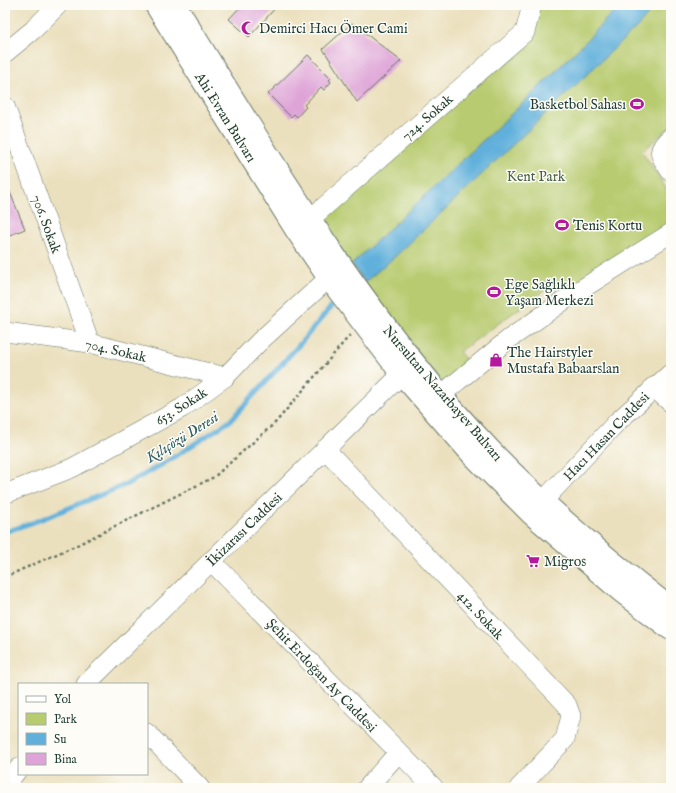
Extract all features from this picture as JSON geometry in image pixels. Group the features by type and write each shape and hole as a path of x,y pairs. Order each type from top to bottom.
{"main road":[{"name":"Ahi Evran Bulvarı","path":"156,5 302,224"},
{"name":"Ahi Evran Bulvarı","path":"175,5 302,224"},
{"path":"302,224 329,278"},
{"name":"Nursultan Nazarbayev Bulvarı","path":"302,224 373,311 473,455 532,514 621,591 671,629"},
{"name":"Nursultan Nazarbayev Bulvarı","path":"329,278 402,374 436,400 543,501 619,569 671,609"}],"street":[{"path":"5,53 33,30 58,5"},
{"name":"724. Sokak","path":"302,224 525,32 532,5"},
{"name":"706. Sokak","path":"5,106 90,343"},
{"path":"671,137 661,145 660,152 662,159 671,172"},
{"path":"436,400 509,339 569,297 671,233"},
{"name":"653. Sokak","path":"5,494 72,468 182,408 225,377 259,342 329,278"},
{"name":"704. Sokak","path":"5,332 90,343 225,377"},
{"name":"Hacı Hasan Caddesi","path":"543,501 617,422 653,387 671,373"},
{"name":"İkizarası Caddesi","path":"93,681 211,560 402,374"},
{"path":"653,387 671,403"},
{"name":"412. Sokak","path":"325,449 567,705 571,716 565,739 520,788"},
{"name":"Şehit Erdoğan Ay Caddesi","path":"211,560 398,753 434,788"},
{"path":"148,734 200,788"},
{"path":"367,788 398,753"},
{"path":"5,786 18,769"}],"path":[{"path":"5,577 77,546 214,477 276,422 362,321"}],"green space":[{"name":"Kent Park","path":"541,5 671,5 671,126 642,151 671,196 671,227 562,294 553,284 459,352 468,362 445,382 440,381 319,223"}],"water":[{"path":"619,5 656,5 639,25 398,254 365,282 352,264 527,99 588,39"}],"building":[{"name":"Demirci Hacı Ömer Cami","path":"242,5 278,5 249,37 229,19"},
{"path":"352,23 401,61 357,102 323,49"},
{"path":"308,55 331,78 329,80 331,82 324,90 321,87 304,105 306,107 297,117 294,114 291,117 268,94"},
{"path":"5,180 25,229 5,237"}],"waterway":[{"name":"Kılıçözü Deresi","path":"5,532 37,521 125,485 163,464 230,421 299,345 331,307"}],"place":[{"name":"Demirci Hacı Ömer Cami","path":"248,28"},
{"name":"Basketbol Sahası","path":"637,104"},
{"name":"Tenis Kortu","path":"562,225"},
{"name":"Ege Sağlıklı Yaşam Merkezi","path":"494,292"},
{"name":"The Hairstyler Mustafa Babaarslan","path":"496,360"},
{"name":"Migros","path":"533,561"}]}
